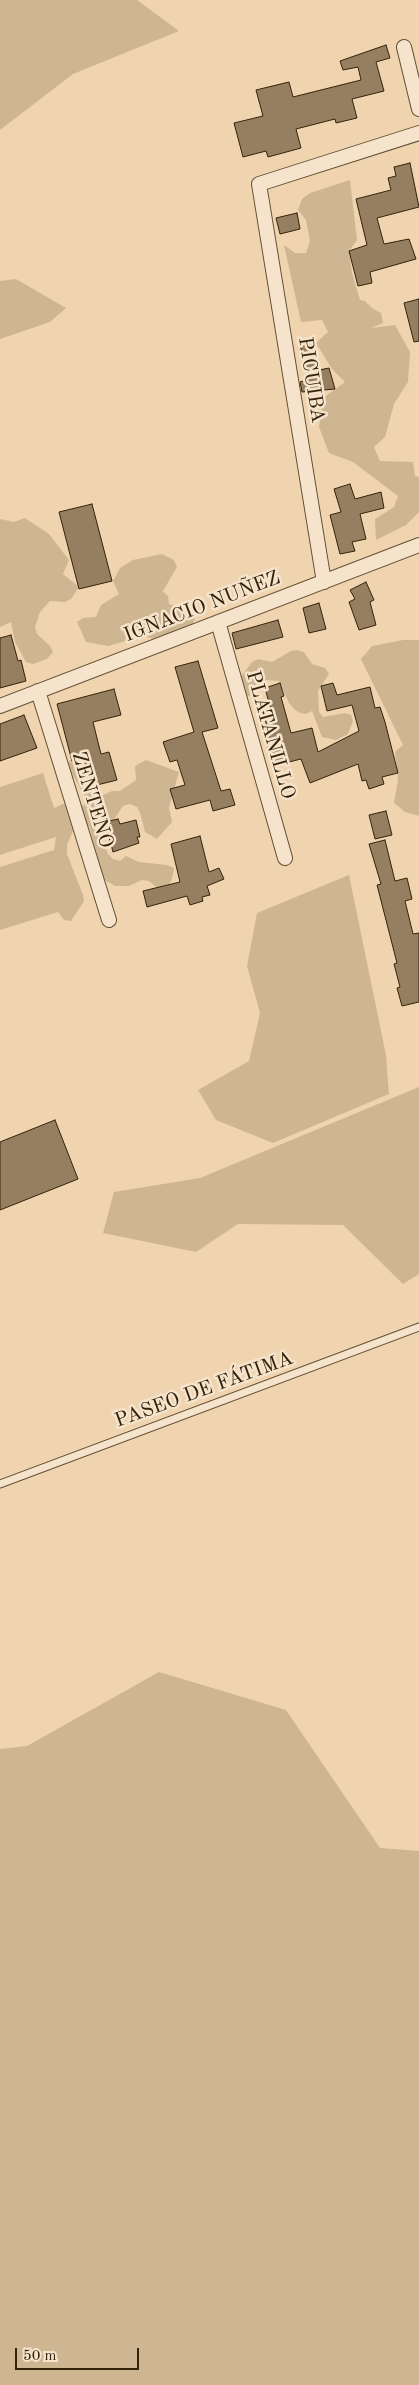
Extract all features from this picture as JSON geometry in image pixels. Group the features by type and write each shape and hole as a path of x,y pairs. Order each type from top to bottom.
{"street":[{"path":"404,48 419,108"},
{"name":"PICUIBA","path":"324,582 259,184 419,133"},
{"name":"IGNACIO NUÑEZ","path":"0,706 419,545"},
{"name":"PLATANILLO","path":"218,622 285,858"},
{"name":"ZENTENO","path":"38,691 109,920"}],"lane":[{"name":"PASEO DE FÁTIMA","path":"0,1484 419,1327"}],"shaded area":[{"path":"0,0 137,0 179,31 73,74 0,130"},
{"path":"350,180 357,240 349,251 352,273 360,300 365,301 381,313 383,323 371,328 395,325 410,352 408,382 394,404 385,437 374,447 380,461 413,462 415,476 419,477 419,512 406,525 376,540 375,519 394,507 398,496 353,462 329,453 319,427 323,398 345,382 332,369 316,343 328,332 322,320 301,322 284,245 295,253 306,253 310,241 306,220 298,210 302,199 310,193"},
{"path":"16,279 66,308 50,322 0,339 0,281"},
{"path":"25,518 49,534 69,560 63,574 79,587 71,599 65,602 50,601 40,612 35,627 37,634 50,646 53,652 47,659 33,664 26,662 15,642 11,622 0,627 0,519 14,522"},
{"path":"162,554 174,560 177,567 163,591 168,596 169,604 191,612 195,618 192,626 167,642 143,636 108,646 86,642 77,622 83,618 96,617 101,605 119,594 113,581 120,568 133,560"},
{"path":"403,640 419,640 419,816 405,812 394,803 398,780 395,752 403,745 361,659 372,646"},
{"path":"291,651 304,652 312,664 325,668 329,674 318,691 319,712 323,717 345,713 351,715 353,721 348,734 336,740 322,737 312,711 306,714 294,709 289,703 279,681 265,680 252,695 245,697 239,679 252,662 258,659 272,662"},
{"path":"71,759 77,763 88,791 101,796 112,791 120,791 136,780 135,766 146,760 179,772 169,808 172,822 157,839 145,832 137,807 130,804 123,806 115,818 104,827 94,821 108,854 113,859 120,861 126,856 139,862 167,865 174,868 168,889 161,891 149,881 142,880 129,886 115,886 103,879 89,826 82,823 75,826 67,845 67,854 84,901 71,921 64,920 58,912 0,930 0,867 54,850 56,837 0,855 0,787 43,773 54,808 63,804 83,806 87,800 67,765"},
{"path":"349,875 386,1055 389,1094 273,1143 216,1120 198,1090 249,1061 260,1013 247,966 257,913"},
{"path":"419,1087 419,1274 403,1284 343,1225 238,1224 196,1252 103,1233 114,1192 200,1178"},
{"path":"159,1672 286,1710 380,1848 419,1851 419,2385 0,2385 0,1749 27,1746"}],"building":[{"path":"386,45 390,58 376,62 384,91 352,99 357,118 336,123 335,119 296,129 301,148 268,157 266,151 243,157 234,123 263,116 256,90 289,82 293,97 361,80 358,67 343,70 340,61"},
{"path":"410,163 419,207 377,218 384,244 409,239 416,259 370,272 372,283 358,286 349,251 367,245 356,199 391,190 388,178 396,176 394,167"},
{"path":"297,213 300,229 280,234 276,218"},
{"path":"419,299 419,341 414,342 404,303"},
{"path":"312,342 319,370 329,368 335,389 302,392 300,382 309,379 300,345"},
{"path":"350,484 355,499 381,492 384,508 360,514 366,539 352,542 355,551 340,554 330,515 341,512 334,489"},
{"path":"92,504 112,581 79,589 59,512"},
{"path":"366,582 374,600 370,602 376,625 359,630 349,602 355,599 350,590"},
{"path":"319,603 326,629 309,633 303,608"},
{"path":"278,620 283,637 236,649 232,633"},
{"path":"11,635 18,661 21,660 26,681 0,688 0,638"},
{"path":"198,661 218,728 202,732 221,791 230,789 235,805 213,811 210,800 176,809 170,789 185,785 177,760 170,762 163,742 194,732 175,667"},
{"path":"280,683 284,696 281,697 291,733 312,728 318,752 359,731 352,705 327,711 321,686 333,683 337,695 370,687 375,708 380,707 385,722 398,773 382,777 384,784 369,789 366,780 362,781 358,764 310,783 301,759 273,766 264,732 268,730 263,712 271,710 265,688"},
{"path":"114,689 121,715 93,722 101,754 109,752 117,780 89,787 82,758 72,761 57,704"},
{"path":"24,715 37,748 0,761 0,724"},
{"path":"386,811 392,835 375,839 369,815"},
{"path":"118,819 120,824 136,820 140,837 137,837 139,843 113,852 105,822"},
{"path":"200,836 209,872 219,868 224,879 207,886 210,895 202,897 203,901 190,905 187,896 147,907 143,891 180,882 171,844"},
{"path":"385,840 395,881 407,878 412,899 405,901 413,934 419,933 419,1002 402,1006 397,988 400,987 394,964 397,963 377,885 381,884 369,844"},
{"path":"55,1120 78,1179 0,1210 0,1142"}]}
